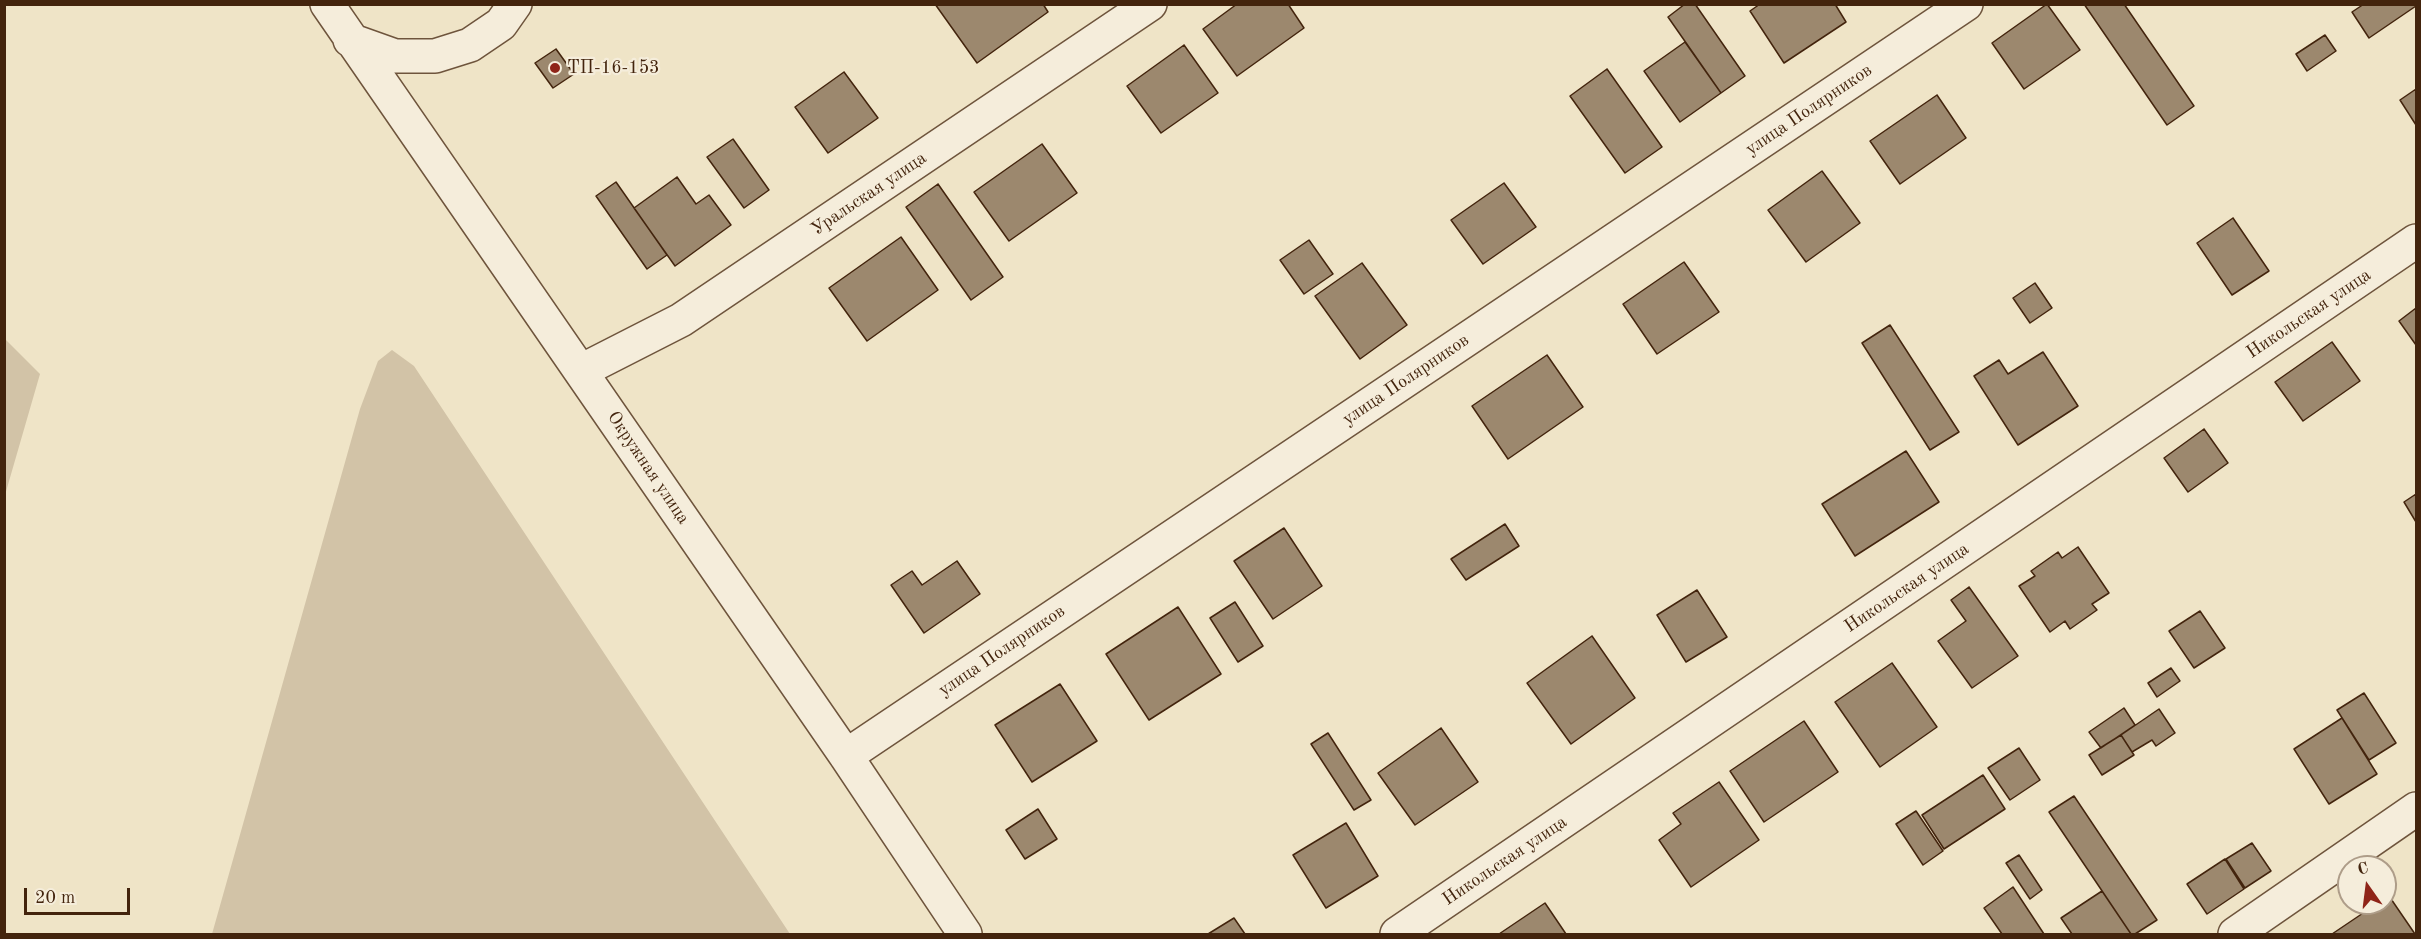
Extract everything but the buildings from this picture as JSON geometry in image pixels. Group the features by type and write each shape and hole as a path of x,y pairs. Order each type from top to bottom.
{"street":[{"name":"Окружная улица","path":"327,4 846,756 965,934"},
{"path":"350,40 395,56 435,56 470,45 501,24 516,4"},
{"name":"Уральская улица","path":"581,371 681,320 1150,4"},
{"name":"улица Полярников","path":"846,756 1966,4"},
{"name":"Никольская улица","path":"1397,934 2416,241"},
{"path":"2235,934 2416,809"}],"shaded area":[{"path":"5,339 40,374 5,495"},
{"path":"392,350 414,366 790,934 212,934 360,409 378,361"}],"place":[{"name":"ТП-16-153","path":"555,68"}]}
